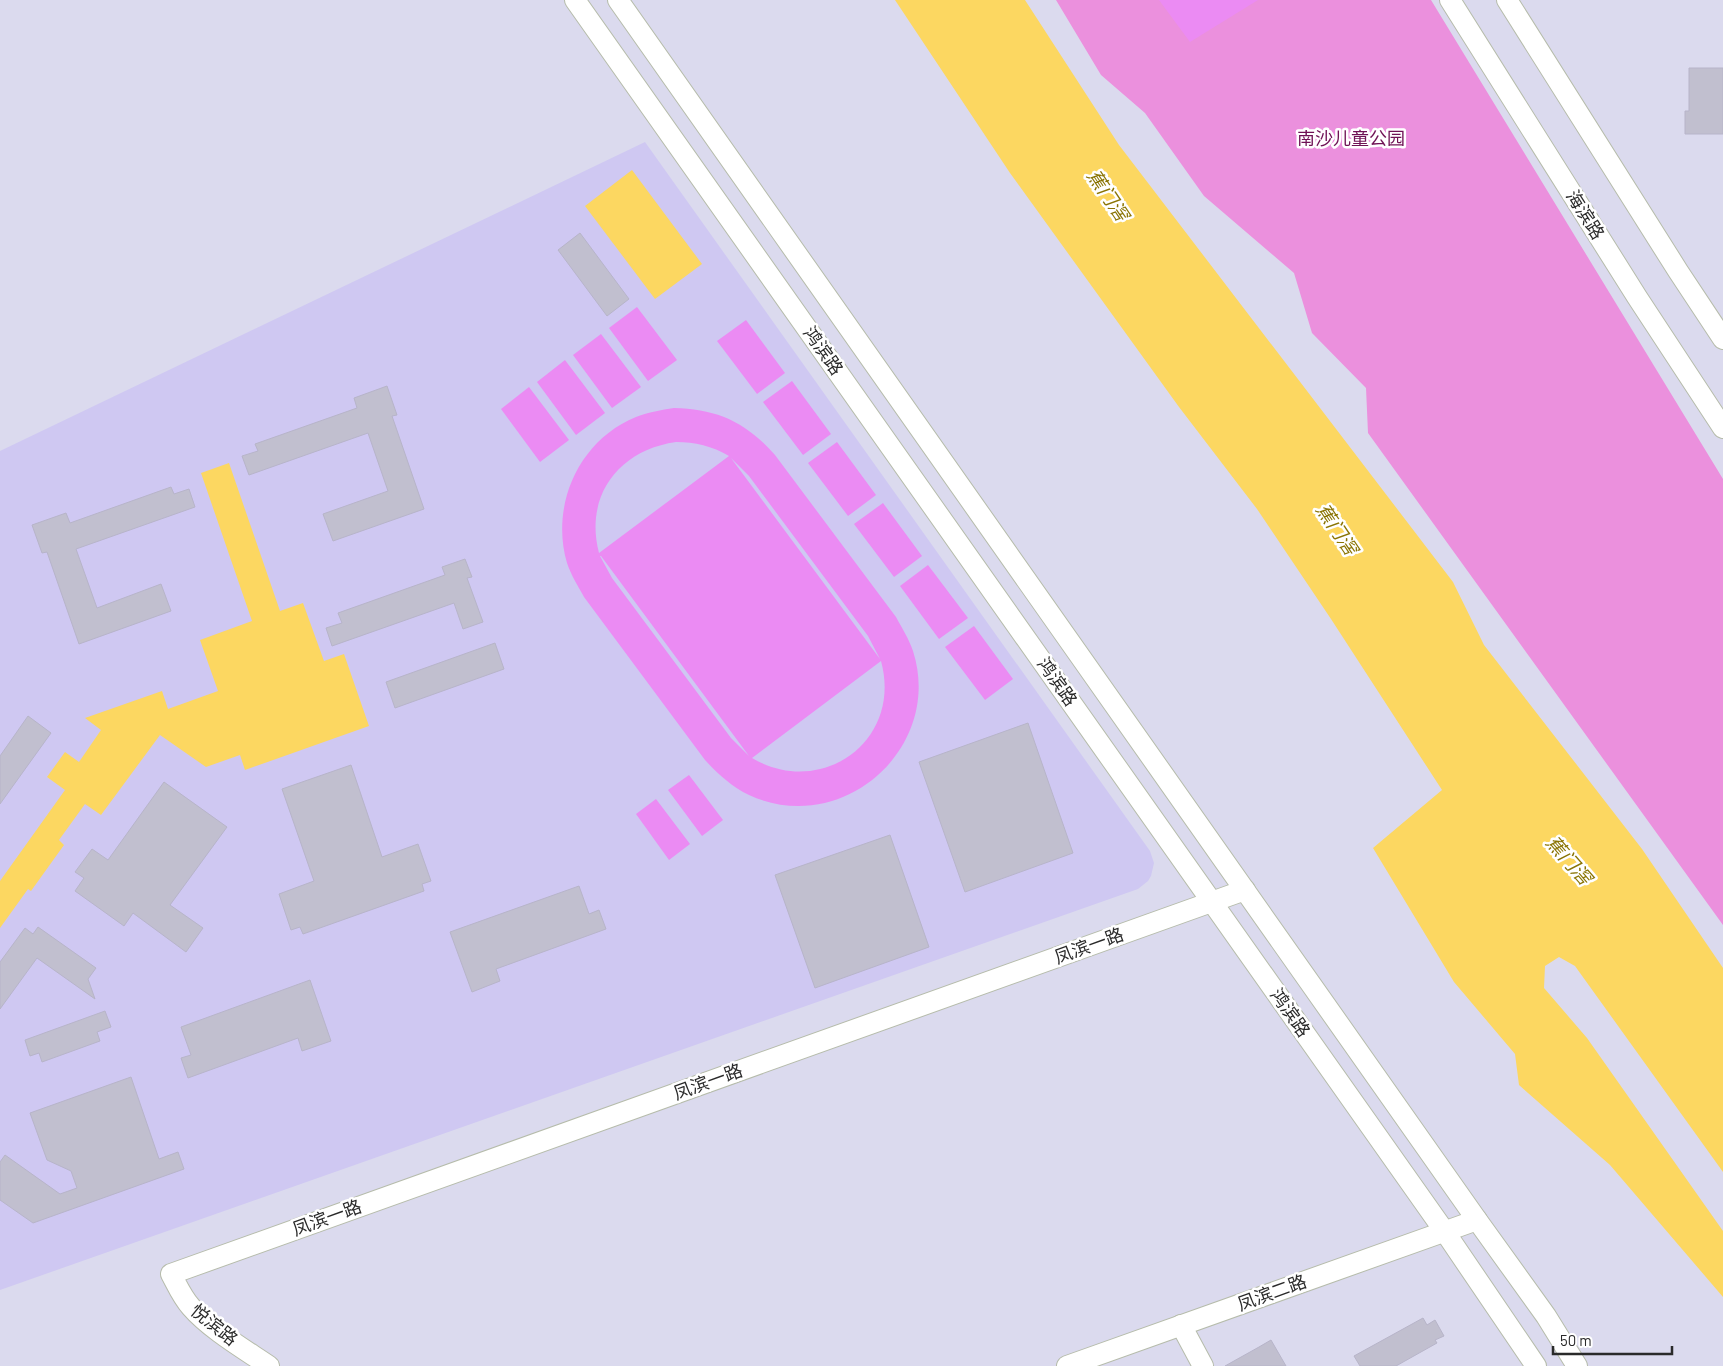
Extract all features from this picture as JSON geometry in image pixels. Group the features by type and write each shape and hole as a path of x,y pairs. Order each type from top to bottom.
{"street":[{"name":"鸿滨路","path":"575,0 1445,1232 1536,1366"},
{"name":"鸿滨路","path":"618,0 1546,1316 1577,1366"},
{"name":"海滨路","path":"1450,0 1637,297 1723,428"},
{"path":"1507,0 1723,339"},
{"name":"凤滨一路","path":"171,1274 1245,890"},
{"name":"凤滨二路","path":"1067,1366 1477,1220"},
{"name":"悦滨路","path":"171,1274 179,1291 190,1307 204,1320 269,1366"},
{"path":"1181,1325 1202,1366"}],"shaded area":[{"path":"1159,0 1258,0 1190,42"},
{"path":"645,142 1150,851 1154,863 1151,876 1138,889 0,1290 0,451"},
{"path":"637,307 677,360 648,381 609,328"},
{"path":"746,320 785,373 757,394 717,341"},
{"path":"601,334 641,387 612,408 573,355"},
{"path":"565,360 605,413 576,435 537,382"},
{"path":"792,381 831,434 803,455 763,402"},
{"path":"529,387 569,440 540,462 501,409"},
{"path":"674,408 704,411 730,420 742,426 764,444 775,455 896,617 910,642 919,687 914,720 899,751 878,776 850,794 818,804 784,805 749,795 726,780 705,760 584,597 570,572 563,541 563,519 566,497 574,477 585,458 599,441 616,427 641,415","holes":["676,442 690,443 710,447 729,456 599,553 596,532 597,513 602,495 610,479 638,455 656,447","731,458 749,476 868,636 880,659","600,556 749,756 731,738 612,578","881,661 885,690 880,716 868,738 851,755 829,766 804,771 778,769 752,758"]},
{"path":"837,442 876,495 848,516 808,463"},
{"path":"883,503 922,556 894,577 854,524"},
{"path":"928,565 968,618 939,639 900,586"},
{"path":"974,626 1013,679 985,700 945,647"},
{"path":"689,775 723,820 702,836 668,790"},
{"path":"656,799 690,844 669,860 636,814"}],"green space":[{"name":"南沙儿童公园","path":"1056,0 1431,0 1723,479 1723,925 1368,433 1366,388 1312,333 1294,273 1204,196 1145,113 1101,75"}],"water":[{"name":"蕉门滘","path":"895,0 1025,0 1119,145 1453,582 1484,645 1642,849 1723,968 1723,1172 1575,966 1559,957 1545,966 1544,988 1587,1038 1723,1231 1723,1297 1610,1165 1519,1085 1515,1054 1454,982 1373,848 1442,790 1257,509 1179,407 1010,173"},
{"path":"632,170 702,264 655,299 585,206"},
{"path":"229,463 280,611 303,603 324,661 344,654 369,726 245,770 240,755 206,767 160,735 101,815 85,804 59,840 64,845 31,891 28,889 0,928 0,881 65,790 47,777 65,752 79,762 101,730 85,718 162,691 168,709 218,691 200,640 252,621 201,473"}],"building":[{"path":"1689,68 1723,68 1723,134 1685,134 1685,111 1689,111"},
{"path":"580,233 629,299 607,316 558,250"},
{"path":"387,386 397,415 392,416 424,509 333,541 323,514 388,491 368,433 249,475 242,456 258,451 255,444 357,408 354,398"},
{"path":"171,487 174,494 189,489 195,507 76,549 97,608 161,584 171,611 79,644 47,552 42,553 32,525 66,513 70,523"},
{"path":"465,559 472,577 467,578 483,622 463,629 454,603 332,646 326,628 342,623 338,613 445,575 442,567"},
{"path":"495,643 504,669 395,708 386,682"},
{"path":"28,716 51,733 0,804 0,756"},
{"path":"1028,723 1073,853 965,892 919,762"},
{"path":"351,765 382,857 418,844 431,881 422,884 424,891 303,934 300,927 291,930 279,894 314,881 282,789"},
{"path":"164,782 227,827 170,905 203,928 186,952 133,913 124,926 75,891 84,878 75,872 92,849 108,860"},
{"path":"890,835 929,947 815,988 775,875"},
{"path":"579,886 589,914 599,910 606,929 496,969 500,981 472,992 450,932"},
{"path":"38,927 96,968 88,979 95,999 37,958 0,1009 0,962 25,928 33,934"},
{"path":"310,980 331,1041 302,1051 298,1038 188,1078 181,1058 191,1055 181,1027"},
{"path":"105,1011 111,1027 97,1032 100,1041 42,1062 39,1053 30,1056 25,1040"},
{"path":"131,1077 159,1159 178,1152 184,1169 33,1223 0,1200 0,1162 5,1155 60,1194 77,1188 71,1171 47,1160 30,1113"},
{"path":"1423,1318 1427,1325 1435,1320 1444,1336 1435,1340 1437,1343 1396,1366 1360,1366 1354,1356"},
{"path":"1271,1340 1286,1366 1225,1366 1259,1347"}]}
